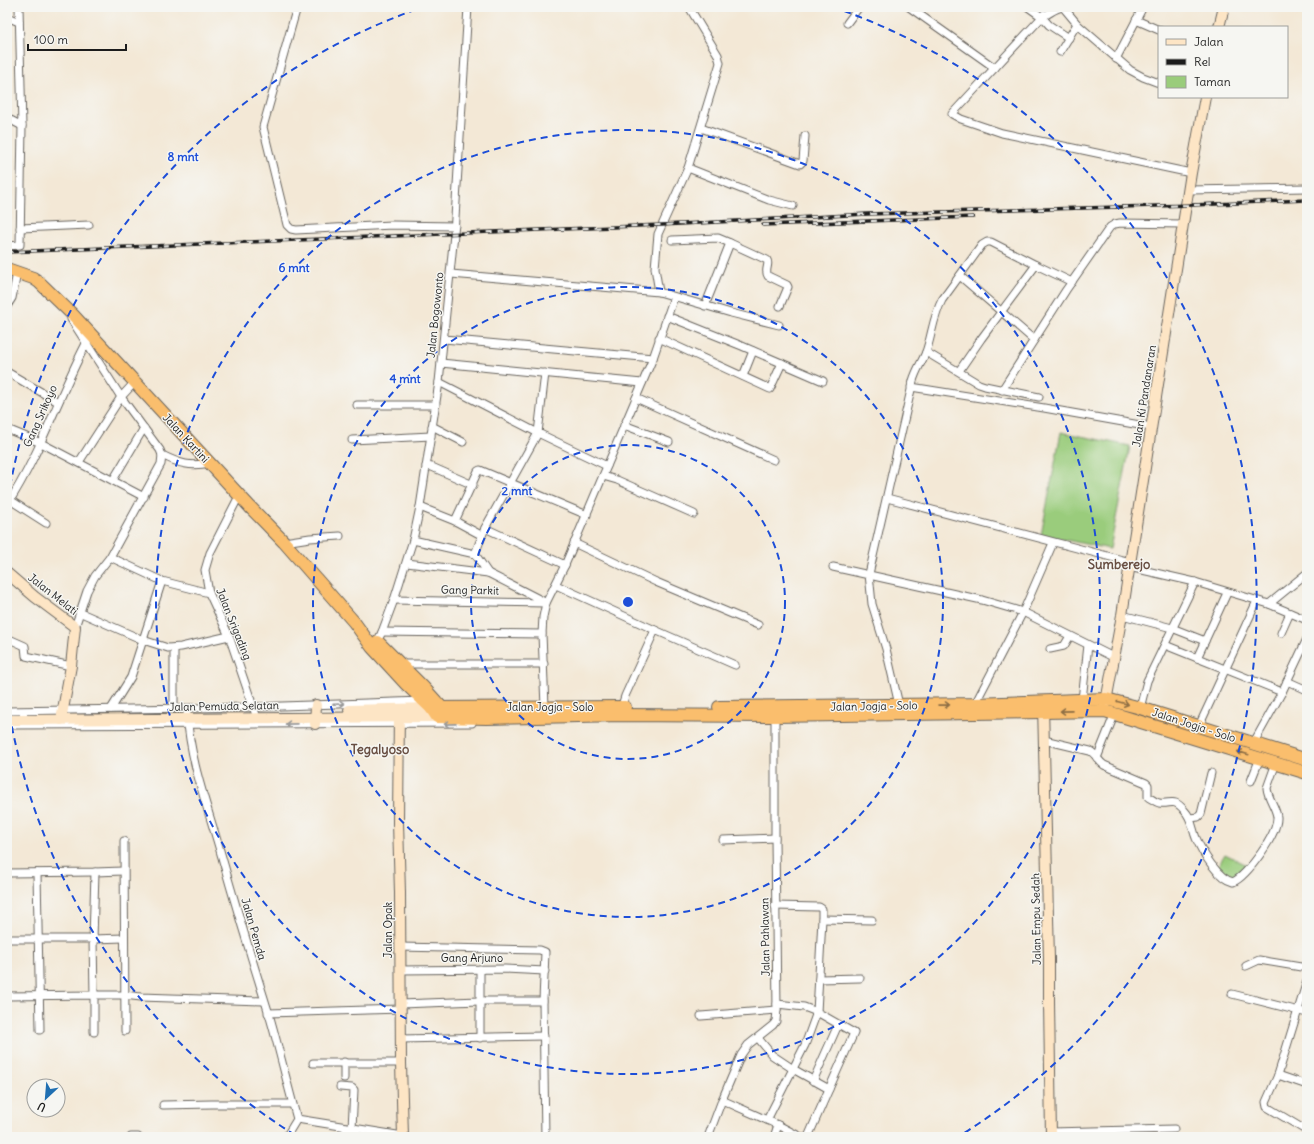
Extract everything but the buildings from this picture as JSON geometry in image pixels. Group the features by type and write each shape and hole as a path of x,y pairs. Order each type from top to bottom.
{"highway":[{"name":"Jalan Kartini","path":"12,271 33,278 62,303 88,339 135,382 284,542 354,622 372,647 406,684 435,707"},
{"name":"Jalan Kartini","path":"354,622 380,637 435,707"},
{"name":"Jalan Jogja - Solo","path":"435,707 545,707 621,711 775,712 1043,706 1082,700 1307,773"},
{"name":"Jalan Jogja - Solo","path":"775,712 899,705 974,704 1140,708 1307,760"},
{"name":"Jalan Jogja - Solo","path":"435,707 487,718 621,711"}],"main road":[{"path":"1220,26 1224,7"},
{"name":"Jalan Ki Pandanaran","path":"1109,708 1129,564 1190,172 1203,98"},
{"name":"Jalan Melati","path":"7,573 35,597 75,627 71,666 62,715"},
{"name":"Jalan Empu Sedah","path":"1043,706 1049,959 1051,1135"},
{"name":"Jalan Pemuda Selatan","path":"8,718 62,715 168,716 187,719 256,712 315,714 345,717 400,717 435,707"},
{"name":"Jalan Opak","path":"400,717 397,807 403,1137"}],"street":[{"path":"7,246 20,245 22,126 19,7"},
{"path":"297,7 264,127 287,225 291,229 296,230 392,224 455,226"},
{"name":"Jalan Bogowonto","path":"380,637 407,563 413,540 420,507 442,363 455,226 468,7"},
{"path":"659,292 655,268 658,234 688,168 720,63 718,55 689,7"},
{"path":"847,23 859,7"},
{"path":"909,7 996,68"},
{"path":"1028,7 1042,17 1049,25 1069,38"},
{"path":"1050,7 996,68 952,114 961,119 1002,133 1190,172"},
{"path":"1042,17 1053,10 1063,7 1077,24 1116,59 1130,70 1158,83"},
{"path":"1116,59 1143,7"},
{"path":"7,17 19,22"},
{"path":"1136,20 1158,30"},
{"path":"1060,52 1077,24"},
{"path":"7,118 22,126"},
{"path":"701,128 800,164 803,161 805,136"},
{"path":"688,168 770,200 793,206"},
{"path":"1188,190 1307,188"},
{"path":"1002,390 1072,282 1110,227 1115,224 1183,224"},
{"path":"20,228 89,225"},
{"path":"672,240 718,238 766,260 768,264 766,271 768,276 787,285 788,287 780,306"},
{"path":"899,705 886,649 872,604 869,574 911,386 916,370 926,352 937,308 982,245 987,242 991,242 1072,282"},
{"path":"705,306 730,243"},
{"path":"959,372 981,339 1036,265"},
{"path":"7,306 12,298 12,271"},
{"path":"450,274 659,292 759,321 779,325"},
{"path":"960,276 1034,340"},
{"path":"545,707 542,634 545,602 556,585 587,515 660,338 674,297"},
{"path":"667,316 824,381"},
{"path":"660,338 770,389 782,363"},
{"path":"88,339 121,396 162,455 179,463 190,466 210,463"},
{"name":"Gang Srikoyo","path":"9,502 42,443 58,402 88,339"},
{"path":"444,339 652,358"},
{"path":"743,376 753,351"},
{"path":"926,352 978,384 1039,397"},
{"path":"442,363 642,383"},
{"path":"7,372 58,402"},
{"path":"475,554 481,535 538,433 545,374"},
{"path":"79,462 121,396 135,382"},
{"path":"439,382 538,433 607,466"},
{"path":"911,386 1151,427"},
{"path":"636,398 774,460"},
{"path":"357,405 436,404"},
{"path":"624,425 669,442"},
{"path":"432,426 463,442"},
{"path":"113,480 144,428"},
{"path":"7,430 42,443 144,497"},
{"path":"352,440 431,436"},
{"path":"75,627 79,612 95,576 110,557 144,497 161,464 162,455"},
{"path":"426,466 432,467 473,485"},
{"path":"455,521 480,470 587,515"},
{"path":"603,476 617,480 694,514"},
{"name":"Jalan Srigading","path":"240,496 219,533 206,562 205,570 209,593 229,636 256,712"},
{"path":"887,498 1195,582 1227,593 1269,604 1307,620"},
{"path":"9,502 46,523"},
{"path":"420,507 455,521 481,535"},
{"path":"485,528 565,565"},
{"path":"284,542 310,538 340,536"},
{"path":"413,540 475,554 488,573"},
{"path":"574,543 656,582 758,625"},
{"path":"974,704 1023,612 1053,543"},
{"path":"110,557 162,581 209,593"},
{"path":"407,563 488,573 545,602"},
{"path":"833,567 982,600 1023,612 1115,658"},
{"path":"1269,604 1307,573"},
{"path":"111,709 131,677 162,581"},
{"path":"1140,708 1147,681 1195,582"},
{"path":"556,585 735,666"},
{"path":"1197,658 1227,593"},
{"name":"Gang Parkit","path":"394,600 545,602"},
{"path":"1199,726 1257,601"},
{"path":"79,612 143,640 163,647 174,648 229,636"},
{"path":"1281,633 1290,613"},
{"path":"1122,615 1172,628 1205,641"},
{"path":"621,711 655,630"},
{"path":"380,637 542,634"},
{"path":"1050,650 1064,646 1070,636"},
{"path":"7,638 26,646 26,656 71,666"},
{"path":"1253,744 1282,692 1286,681 1306,643"},
{"path":"1082,700 1088,645"},
{"path":"1165,645 1282,692"},
{"path":"168,716 174,648"},
{"path":"400,664 544,664"},
{"path":"1286,681 1307,690"},
{"path":"187,719 435,707"},
{"path":"1097,758 1109,708"},
{"path":"62,715 111,709 168,716"},
{"path":"8,718 168,716 256,712"},
{"name":"Jalan Pahlawan","path":"708,1137 722,1100 742,1055 748,1045 774,1025 777,1007 775,906 775,712"},
{"path":"345,717 400,717 475,723 487,718"},
{"name":"Jalan Pemda","path":"187,719 202,795 212,821 297,1119"},
{"path":"1044,740 1090,751 1094,753 1104,765 1146,783 1148,785 1148,797 1160,803 1172,801 1178,804 1184,809 1190,818 1196,836 1205,854 1219,874 1227,880 1235,881 1241,877 1267,845 1276,828 1276,811 1267,788 1276,763"},
{"path":"1251,781 1260,758"},
{"path":"1190,818 1201,814 1211,773"},
{"path":"723,840 775,838"},
{"path":"124,841 125,1031"},
{"path":"7,873 123,871"},
{"path":"94,1032 93,939 95,872"},
{"path":"37,873 40,1030"},
{"path":"767,1120 805,1045 817,1012 822,919 822,909 819,907 775,906"},
{"path":"822,919 872,920"},
{"path":"7,939 124,938"},
{"path":"400,947 544,951 546,955 543,1001 545,1137"},
{"path":"1246,966 1259,960 1307,968"},
{"path":"480,969 480,1038"},
{"name":"Gang Arjuno","path":"400,970 480,969 545,971"},
{"path":"819,979 860,978"},
{"path":"1307,981 1278,1075 1266,1102 1267,1107 1307,1131"},
{"path":"1232,994 1307,1013"},
{"path":"7,996 124,995 142,998 264,1001"},
{"path":"268,1013 479,1001 543,1001"},
{"path":"701,1016 777,1007 804,1007 817,1012 853,1032 854,1034 808,1137"},
{"path":"814,1081 838,1025"},
{"path":"401,1039 544,1036"},
{"path":"758,1038 772,1054 793,1069 829,1089"},
{"path":"344,1062 344,1078"},
{"path":"313,1063 401,1062"},
{"path":"1278,1075 1307,1085"},
{"path":"340,1087 352,1088 354,1090 349,1128 346,1137"},
{"path":"722,1100 801,1137"},
{"path":"163,1105 292,1104"},
{"path":"286,1137 297,1119 403,1137"},
{"path":"774,1137 778,1125"},
{"path":"1051,1135 1174,1129"},
{"path":"131,1137 138,1137"}],"green space":[{"path":"1061,432 1130,446 1110,549 1041,535"},
{"path":"1225,854 1247,865 1239,876 1225,879 1216,869"}],"railway":[{"path":"7,252 662,225 867,214 1193,205 1307,200"},
{"path":"763,225 973,217"}],"district":[{"name":"Sumberejo","path":"1119,564"},
{"name":"Tegalyoso","path":"380,749"}]}
